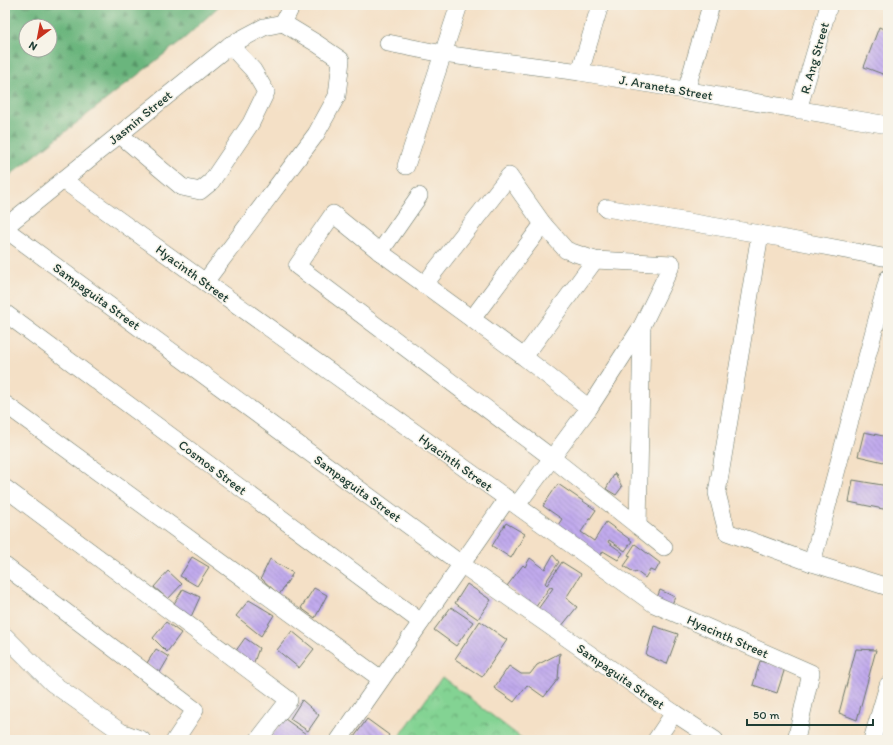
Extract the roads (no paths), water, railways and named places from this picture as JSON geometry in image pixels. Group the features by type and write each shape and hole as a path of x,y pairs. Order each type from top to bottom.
{"street":[{"path":"205,282 316,134 337,96 341,60 316,42 283,23 292,5"},
{"path":"406,166 459,5"},
{"path":"580,72 600,5"},
{"path":"686,91 711,5"},
{"name":"R. Ang Street","path":"798,110 829,5"},
{"name":"Jasmin Street","path":"5,228 230,45 264,27 283,23"},
{"name":"J. Araneta Street","path":"388,43 443,54 580,72 888,125"},
{"path":"119,134 182,187 200,191 211,182 251,123 266,92 253,70 230,45"},
{"path":"339,740 461,564 512,502 552,458 589,408 642,326 672,264 594,260 566,250 543,224 509,176 424,285"},
{"name":"Hyacinth Street","path":"64,180 654,604 811,673 796,740"},
{"path":"380,252 419,196"},
{"path":"606,208 760,234 888,258"},
{"path":"589,408 472,319 380,252 333,214 298,266 552,458 664,547"},
{"path":"472,319 543,224"},
{"name":"Sampaguita Street","path":"5,228 461,564 715,740"},
{"path":"760,234 717,493 727,532 812,563 888,587"},
{"path":"524,358 594,260"},
{"path":"812,563 888,278"},
{"name":"Cosmos Street","path":"5,313 421,622"},
{"path":"638,526 642,326"},
{"path":"5,404 381,679"},
{"path":"5,488 289,700 258,740"},
{"path":"5,566 195,710 175,740"},
{"path":"5,636 52,683 121,732 142,740"},
{"path":"872,740 888,685"},
{"path":"656,740 674,713"}]}
